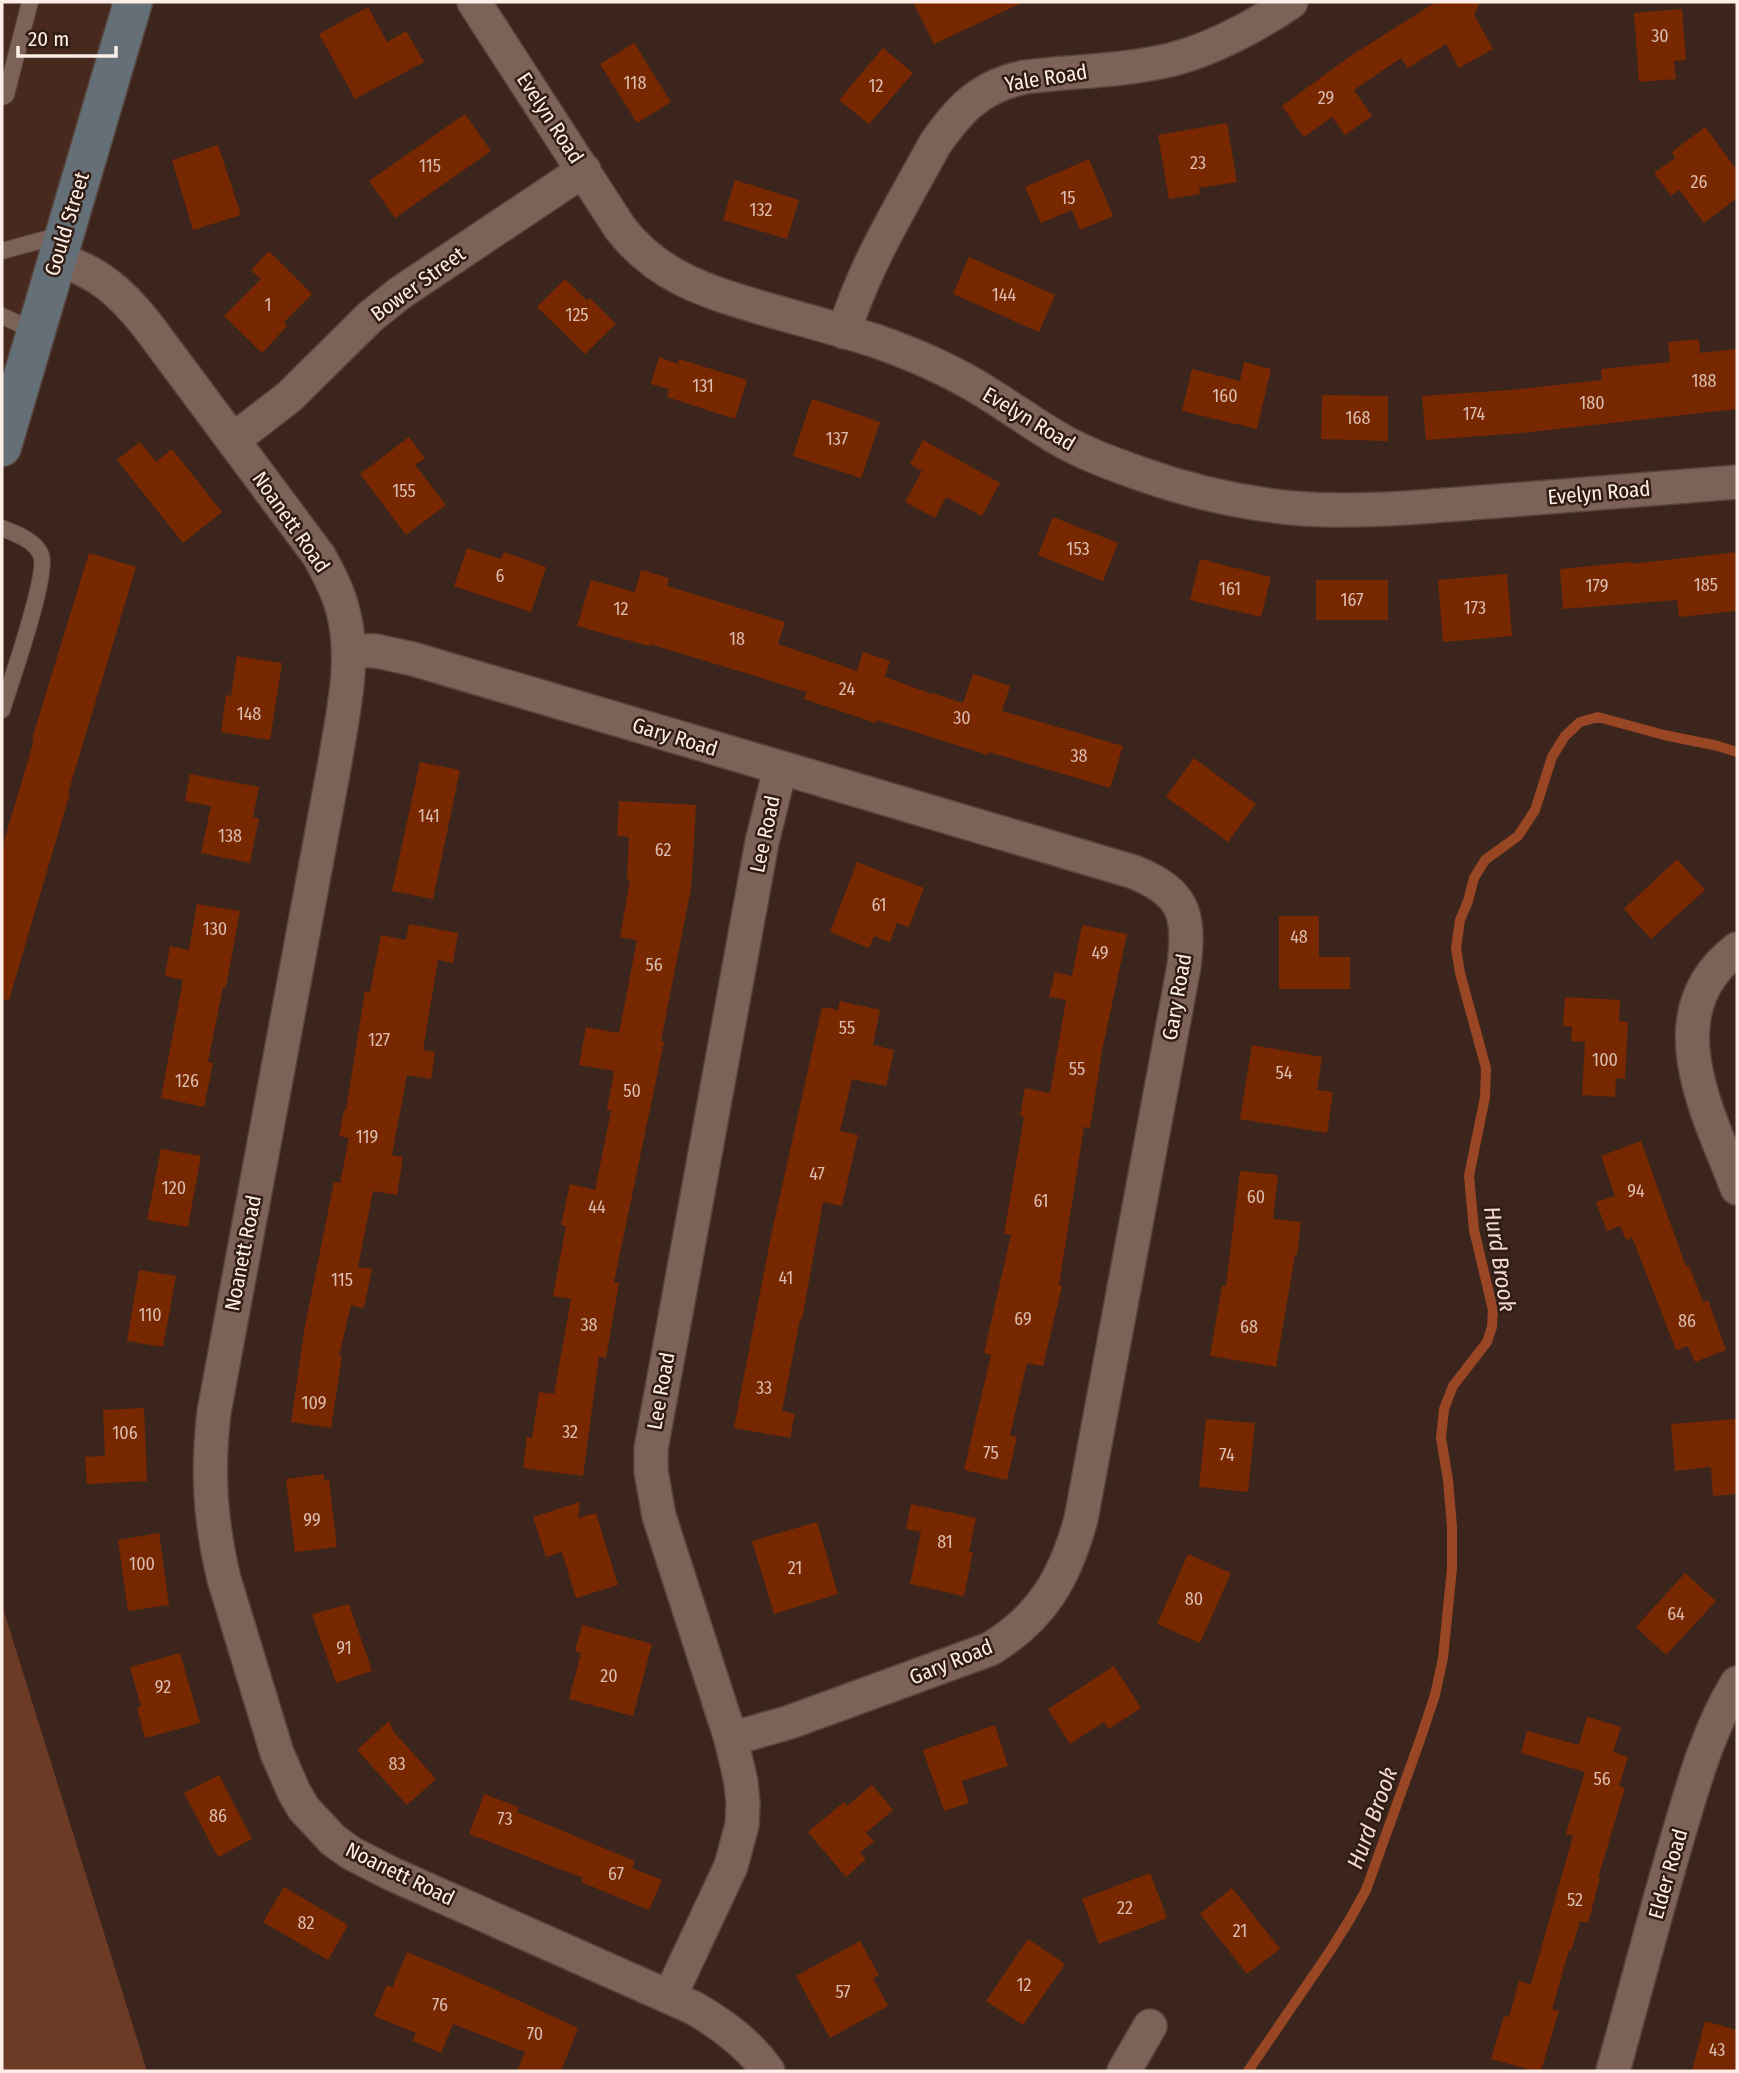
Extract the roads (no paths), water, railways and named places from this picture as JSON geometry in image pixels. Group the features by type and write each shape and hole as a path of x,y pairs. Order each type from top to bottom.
{"main road":[{"name":"Gould Street","path":"2,447 19,324 60,246 133,2"}],"street":[{"name":"Evelyn Road","path":"474,2 626,235 657,265 686,282 716,294 844,331 902,351 950,372 1060,439 1095,457 1206,493 1265,504 1322,509 1394,508 1737,482"},
{"name":"Yale Road","path":"844,331 868,266 935,144 976,97 1009,81 1144,65 1193,53 1247,29 1291,2"},
{"name":"Bower Street","path":"233,440 304,383 370,317 392,299 584,170"},
{"name":"Noanett Road","path":"60,246 89,272 119,292 147,325 309,542 324,565 344,612 349,650 346,693 214,1412 209,1457 210,1501 218,1553 278,1753 304,1809 342,1846 371,1864 670,1996 727,2029 740,2039 768,2071"},
{"name":"Gary Road","path":"349,650 376,651 413,659 1134,872 1159,884 1170,893 1179,903 1185,917 1187,932 1184,966 1081,1519 1059,1581 1037,1612 1005,1640 990,1649 790,1722 731,1739"},
{"name":"Lee Road","path":"670,1996 722,1888 738,1846 743,1804 731,1739 659,1516 651,1471 651,1448 760,856 780,769"},
{"path":"1737,949 1717,969 1707,984 1693,1020 1691,1038 1696,1077 1702,1097 1737,1188"},
{"name":"Elder Road","path":"1613,2071 1674,1850 1703,1759 1716,1722 1737,1683"},
{"path":"1124,2071 1150,2026"}],"lane":[{"path":"2,97 6,95 30,2"},
{"path":"2,251 60,246"},
{"path":"2,528 33,543 42,556 41,580 2,710"}],"waterway":[{"name":"Hurd Brook","path":"1248,2071 1330,1951 1366,1890 1435,1695 1443,1658 1452,1568 1452,1527 1441,1438 1444,1409 1453,1386 1487,1342 1492,1327 1493,1310 1474,1230 1469,1176 1485,1097 1486,1068 1460,973 1456,948 1460,920 1474,878 1485,860 1518,836 1535,810 1552,757 1565,736 1580,722 1598,717 1737,752"}]}
